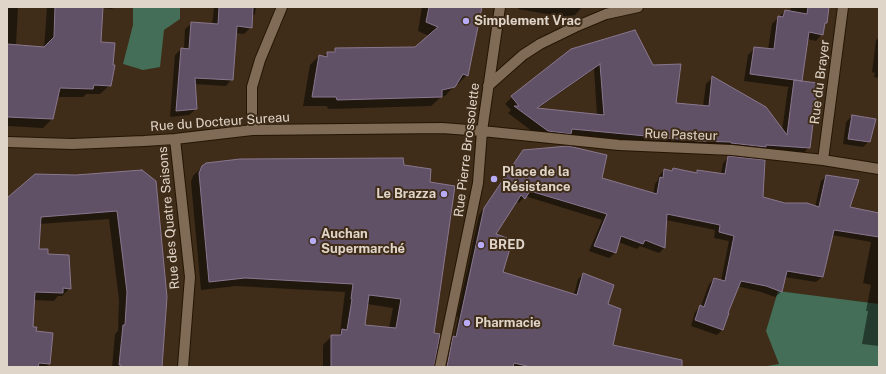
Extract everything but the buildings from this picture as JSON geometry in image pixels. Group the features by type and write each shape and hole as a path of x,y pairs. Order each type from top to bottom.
{"street":[{"path":"252,130 252,87 260,60 282,7"},
{"name":"Rue Pierre Brossolette","path":"440,367 478,183 482,131 500,7"},
{"path":"488,86 523,55 540,44 606,14 638,7"},
{"name":"Rue du Brayer","path":"823,160 843,7"},
{"name":"Rue du Docteur Sureau","path":"7,142 72,144 176,139 252,130 442,128 482,131"},
{"name":"Rue Pasteur","path":"482,131 619,145 732,150 879,168"},
{"name":"Rue des Quatre Saisons","path":"176,139 190,277 183,367"}],"green space":[{"path":"133,7 180,7 180,19 164,30 160,67 143,70 123,64 133,25"},
{"path":"778,291 879,304 879,367 761,367 779,364 766,331"}],"place":[{"name":"Simplement Vrac","path":"466,21"},
{"name":"Place de la Résistance","path":"494,179"},
{"name":"Le Brazza","path":"444,194"},
{"name":"Auchan Supermarché","path":"313,241"},
{"name":"BRED","path":"481,245"},
{"name":"Pharmacie","path":"467,323"}]}
